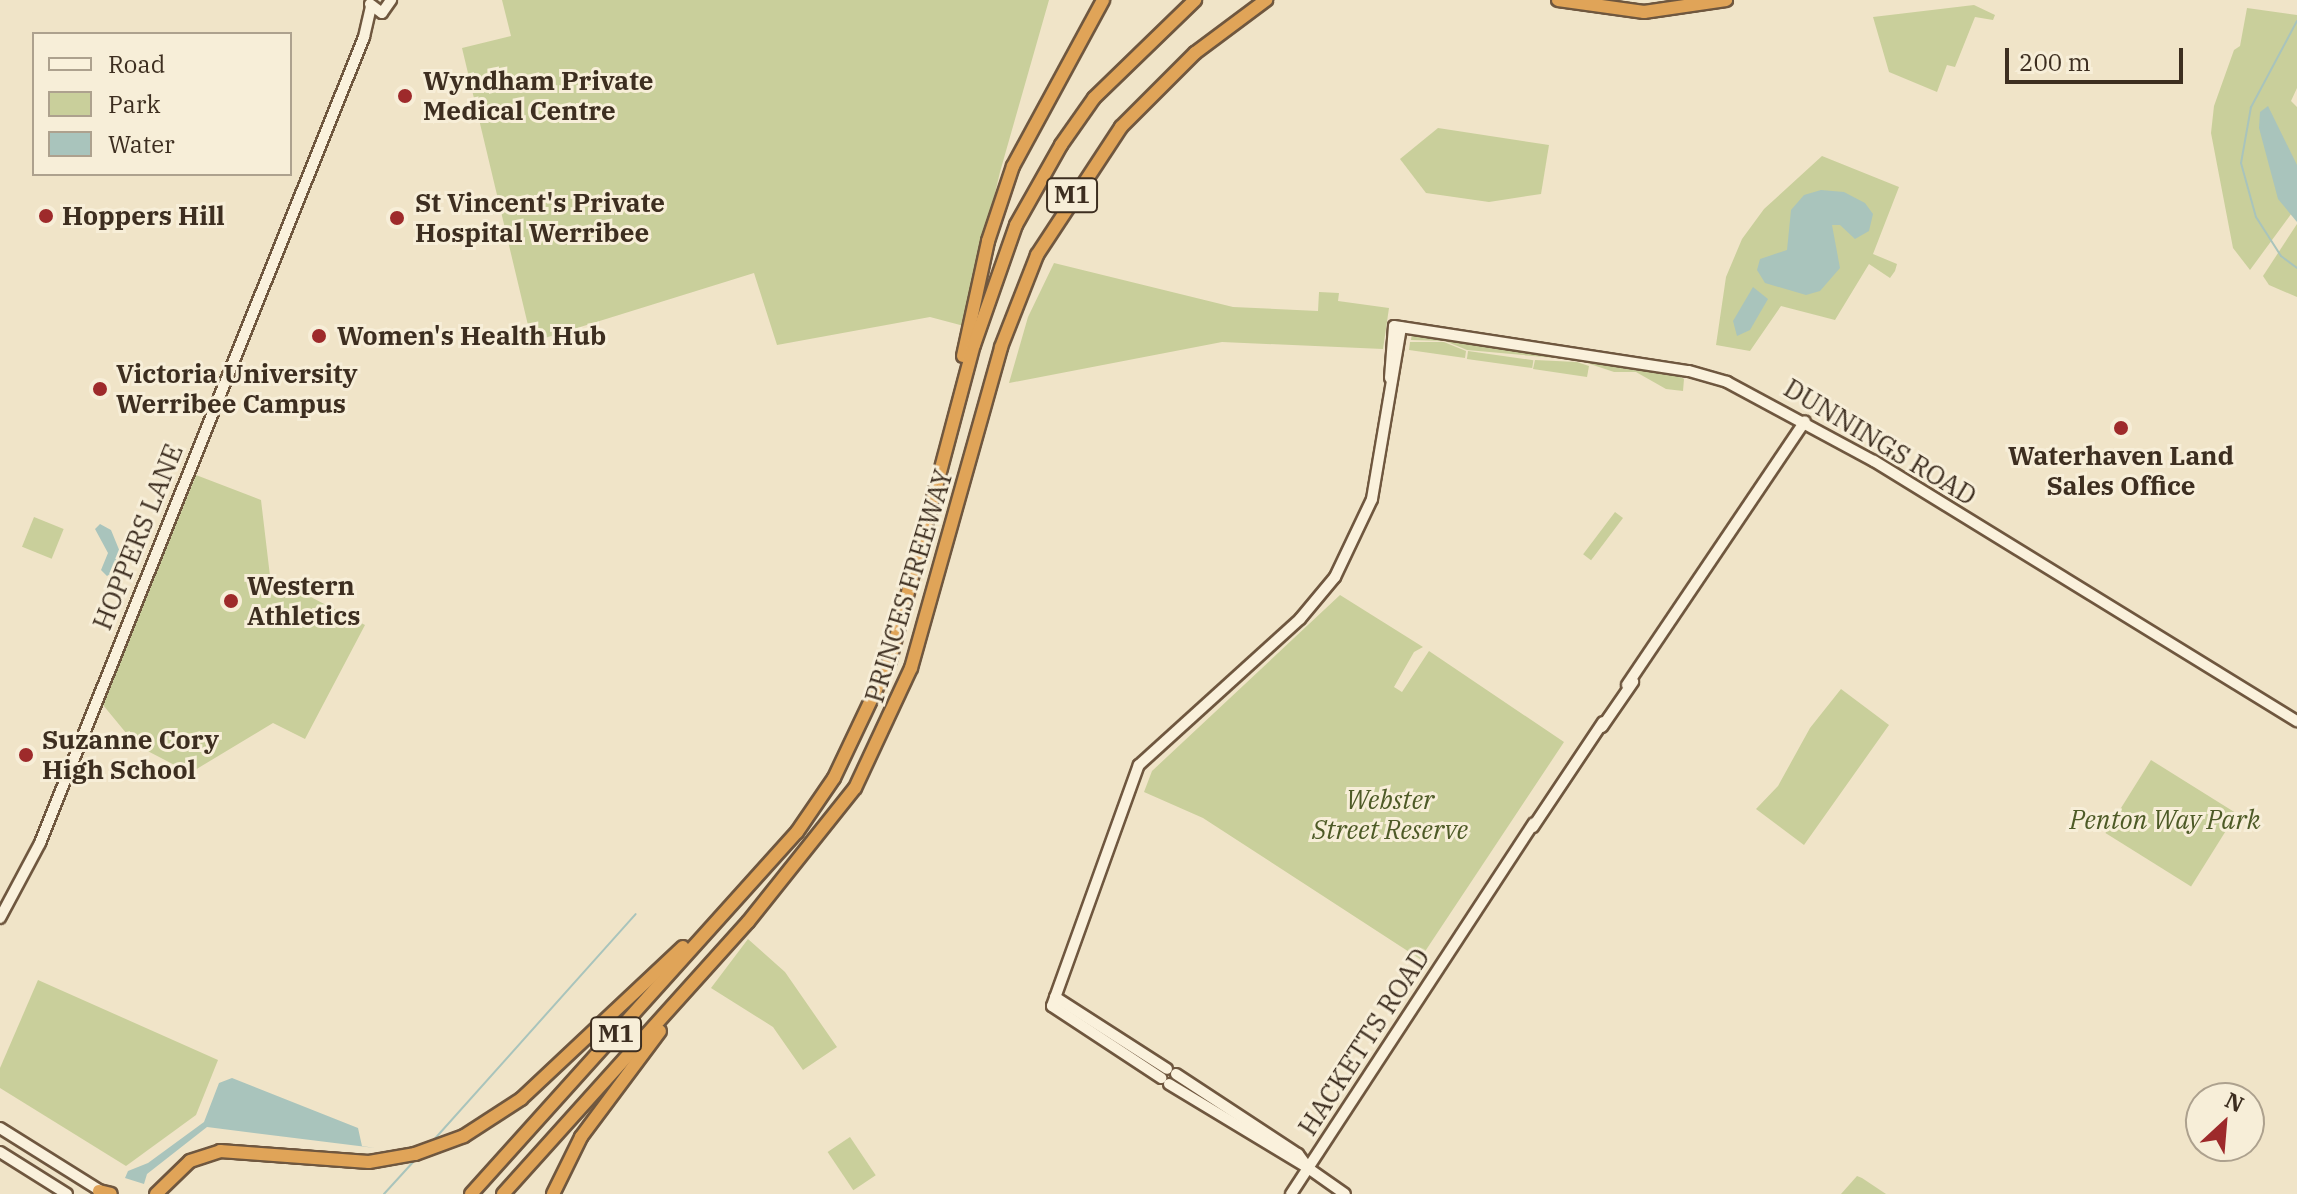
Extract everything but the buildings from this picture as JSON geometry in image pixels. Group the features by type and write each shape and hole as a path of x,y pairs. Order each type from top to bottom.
{"highway":[{"path":"947,446 970,317 1004,188 1035,119 1103,0"},
{"name":"PRINCES FREEWAY","path":"471,1194 760,873 827,789 867,718 902,620 995,277 1036,187 1094,98 1195,0"},
{"name":"PRINCES FREEWAY","path":"503,1194 810,851 855,788 889,726 925,626 1001,347 1037,255 1061,212 1121,127 1169,75 1266,0"},
{"path":"1558,0 1644,12 1726,0"},
{"path":"156,1194 190,1161 220,1151 327,1163 369,1162 415,1154 464,1136 521,1099 760,873"},
{"path":"553,1194 581,1137 716,959"}],"street":[{"path":"370,3 390,3"},
{"name":"HOPPERS LANE","path":"0,918 40,843 364,37 370,3"},
{"name":"HOPPERS LANE","path":"364,37 390,3"},
{"name":"DUNNINGS ROAD","path":"1308,1168 1055,1001 1139,765 1304,615 1335,577 1372,499 1397,326 1703,374 1750,392 1805,421 2297,721"},
{"name":"HACKETTS ROAD","path":"1291,1194 1489,890 1805,421"},
{"path":"0,1128 105,1193"},
{"path":"0,1152 67,1194"},
{"path":"1308,1168 1345,1194"}],"green space":[{"path":"502,0 1049,0 1000,172 964,326 930,317 777,345 754,273 532,342 462,48 511,36"},
{"path":"1974,5 1995,15 1993,20 1975,17 1955,67 1947,65 1937,92 1889,72 1873,17"},
{"path":"2247,8 2297,15 2297,88 2291,101 2297,107 2297,206 2250,270 2233,248 2211,133 2214,106 2234,50 2240,46"},
{"path":"1438,128 1549,145 1541,194 1489,202 1426,193 1400,159"},
{"path":"1822,156 1899,187 1873,254 1897,264 1895,271 1890,278 1869,264 1835,320 1781,306 1750,351 1716,345 1726,277 1742,239 1764,209"},
{"path":"2297,224 2297,297 2269,285 2263,276"},
{"path":"1054,263 1233,307 1318,311 1319,292 1339,293 1338,301 1389,308 1383,349 1222,342 1009,383 1028,317"},
{"path":"1412,333 1677,375 1684,379 1683,391 1666,389 1636,372 1614,372 1578,360 1467,350 1445,341 1411,340"},
{"path":"1410,342 1444,342 1466,351 1465,358 1409,350"},
{"path":"1468,351 1533,360 1532,368 1467,359"},
{"path":"1535,360 1577,362 1589,366 1587,377 1533,369"},
{"name":"Western Athletics","path":"196,475 261,500 270,576 365,625 305,739 273,723 190,773 136,745 103,705"},
{"path":"1615,512 1623,518 1591,560 1583,554"},
{"path":"34,517 64,529 52,559 22,547"},
{"name":"Webster Street Reserve","path":"1340,595 1423,647 1414,652 1394,687 1402,692 1429,651 1564,742 1420,959 1203,818 1144,792 1152,771"},
{"path":"1841,689 1889,725 1804,845 1756,809 1778,786 1810,728"},
{"name":"Penton Way Park","path":"2151,760 2237,814 2191,886 2105,833"},
{"path":"748,939 785,972 837,1047 803,1070 773,1027 711,988"},
{"path":"38,980 218,1060 196,1115 126,1166 0,1088 0,1068"},
{"path":"850,1137 876,1175 853,1190 828,1152"},
{"path":"1857,1176 1862,1178 1886,1194 1841,1194"}],"water":[{"path":"2268,106 2297,165 2297,222 2278,199 2259,128 2260,112"},
{"path":"1821,190 1844,192 1865,203 1873,214 1869,231 1855,239 1840,225 1832,225 1840,268 1820,291 1806,295 1765,283 1757,270 1760,259 1787,250 1791,210 1804,195"},
{"path":"1753,287 1768,299 1750,330 1737,336 1733,321"},
{"path":"100,524 111,530 120,552 116,570 107,576 101,570 108,553 95,529"},
{"path":"232,1078 358,1128 362,1146 375,1148 207,1127 147,1174 144,1184 125,1178 128,1171 148,1163 204,1122 219,1083"}],"waterway":[{"path":"2297,21 2251,107 2241,163 2256,217 2281,256 2297,268"},
{"path":"431,1143 636,914"},
{"path":"384,1194 414,1161"}],"place":[{"name":"Wyndham Private Medical Centre","path":"405,96"},
{"name":"Hoppers Hill","path":"46,216"},
{"name":"St Vincent's Private Hospital Werribee","path":"397,218"},
{"name":"Women's Health Hub","path":"319,336"},
{"name":"Victoria University Werribee Campus","path":"100,389"},
{"name":"Waterhaven Land Sales Office","path":"2121,428"},
{"name":"Western Athletics","path":"231,601"},
{"name":"Suzanne Cory High School","path":"26,755"}]}
